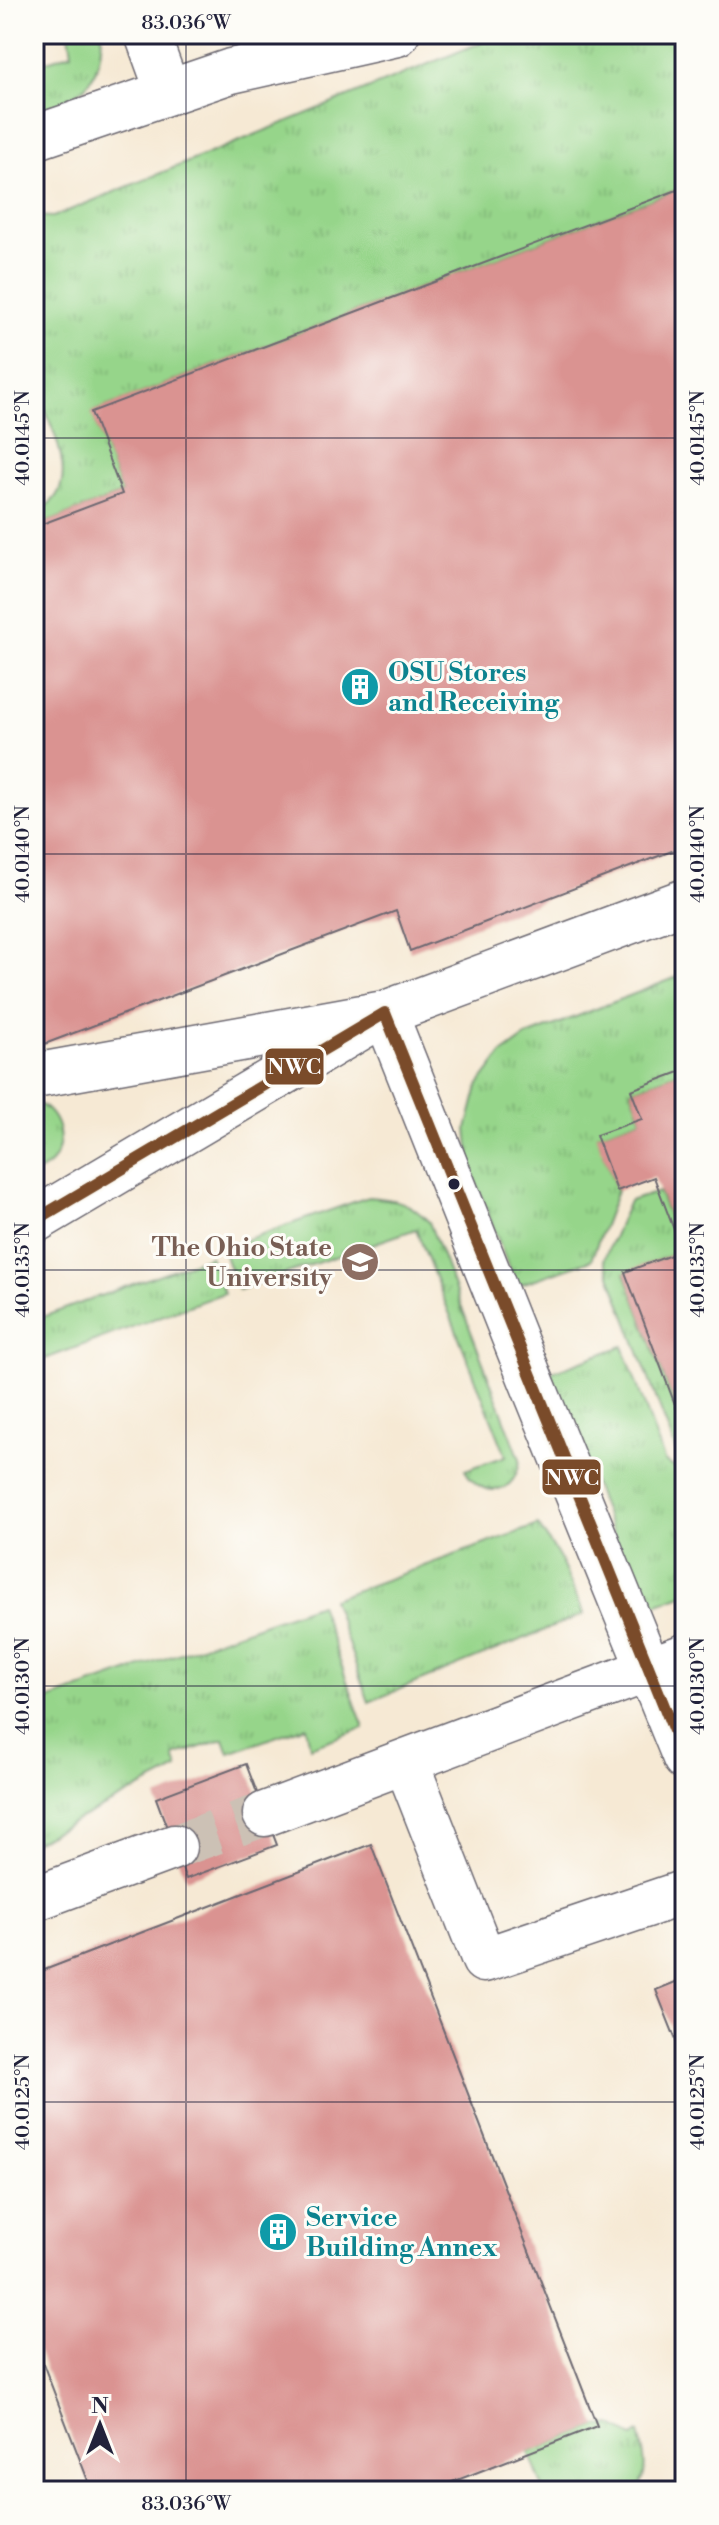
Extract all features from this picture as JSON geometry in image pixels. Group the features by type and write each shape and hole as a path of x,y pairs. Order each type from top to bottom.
{"lane":[{"path":"147,34 168,92"},
{"path":"34,138 231,71 373,37"},
{"path":"34,1221 385,1013 685,901"},
{"path":"34,1076 385,1013"},
{"path":"385,1013 666,1662 685,1758"},
{"path":"265,1814 666,1662"},
{"path":"406,1762 484,1960 685,1892"},
{"path":"34,1899 174,1847"}],"green space":[{"path":"69,34 102,34 97,67 75,95 34,113 34,65 72,53"},
{"path":"502,34 685,34 685,187 92,412 122,494 35,527 34,512 50,504 59,492 62,464 43,403 34,405 34,216 53,217"},
{"path":"685,974 685,1070 631,1090 642,1119 597,1135 617,1191 591,1260 516,1286 471,1169 467,1129 478,1086 502,1054 527,1036"},
{"path":"34,1102 50,1112 60,1137 51,1163 34,1174"},
{"path":"659,1192 682,1251 625,1273 685,1432 685,1456 676,1451 604,1259 629,1201"},
{"path":"368,1197 402,1202 429,1222 520,1459 513,1480 498,1490 480,1486 465,1470 506,1456 416,1229 238,1290 222,1248"},
{"path":"210,1256 224,1293 34,1363 34,1320"},
{"path":"623,1346 665,1462 685,1473 685,1594 642,1610 551,1372"},
{"path":"538,1525 559,1557 584,1614 369,1702 332,1599"},
{"path":"319,1604 364,1728 310,1747 306,1726 229,1753 224,1739 174,1756 178,1769 34,1842 34,1705"},
{"path":"612,2425 633,2437 639,2433 644,2470 638,2491 544,2491 529,2452 597,2426"}],"building":[{"name":"OSU Stores and Receiving","path":"685,187 685,846 410,951 396,911 34,1048 34,527 122,494 91,412"},
{"path":"685,1070 685,1431 625,1272 682,1251 654,1177 617,1191 596,1135 642,1119 631,1090"},
{"path":"246,1764 277,1845 186,1879 156,1798"},
{"name":"Service Building Annex","path":"371,1844 597,2426 429,2491 92,2491 34,2340 34,1974"},
{"path":"685,1978 685,2063 656,1990"}],"tunnel":[{"path":"174,1847 265,1814"}],"transit line":[{"name":"NWC","path":"34,1221 385,1013 685,1758"}],"place":[{"name":"OSU Stores and Receiving","path":"360,687"},
{"name":"The Ohio State University","path":"360,1262"},
{"name":"Service Building Annex","path":"278,2232"}]}
